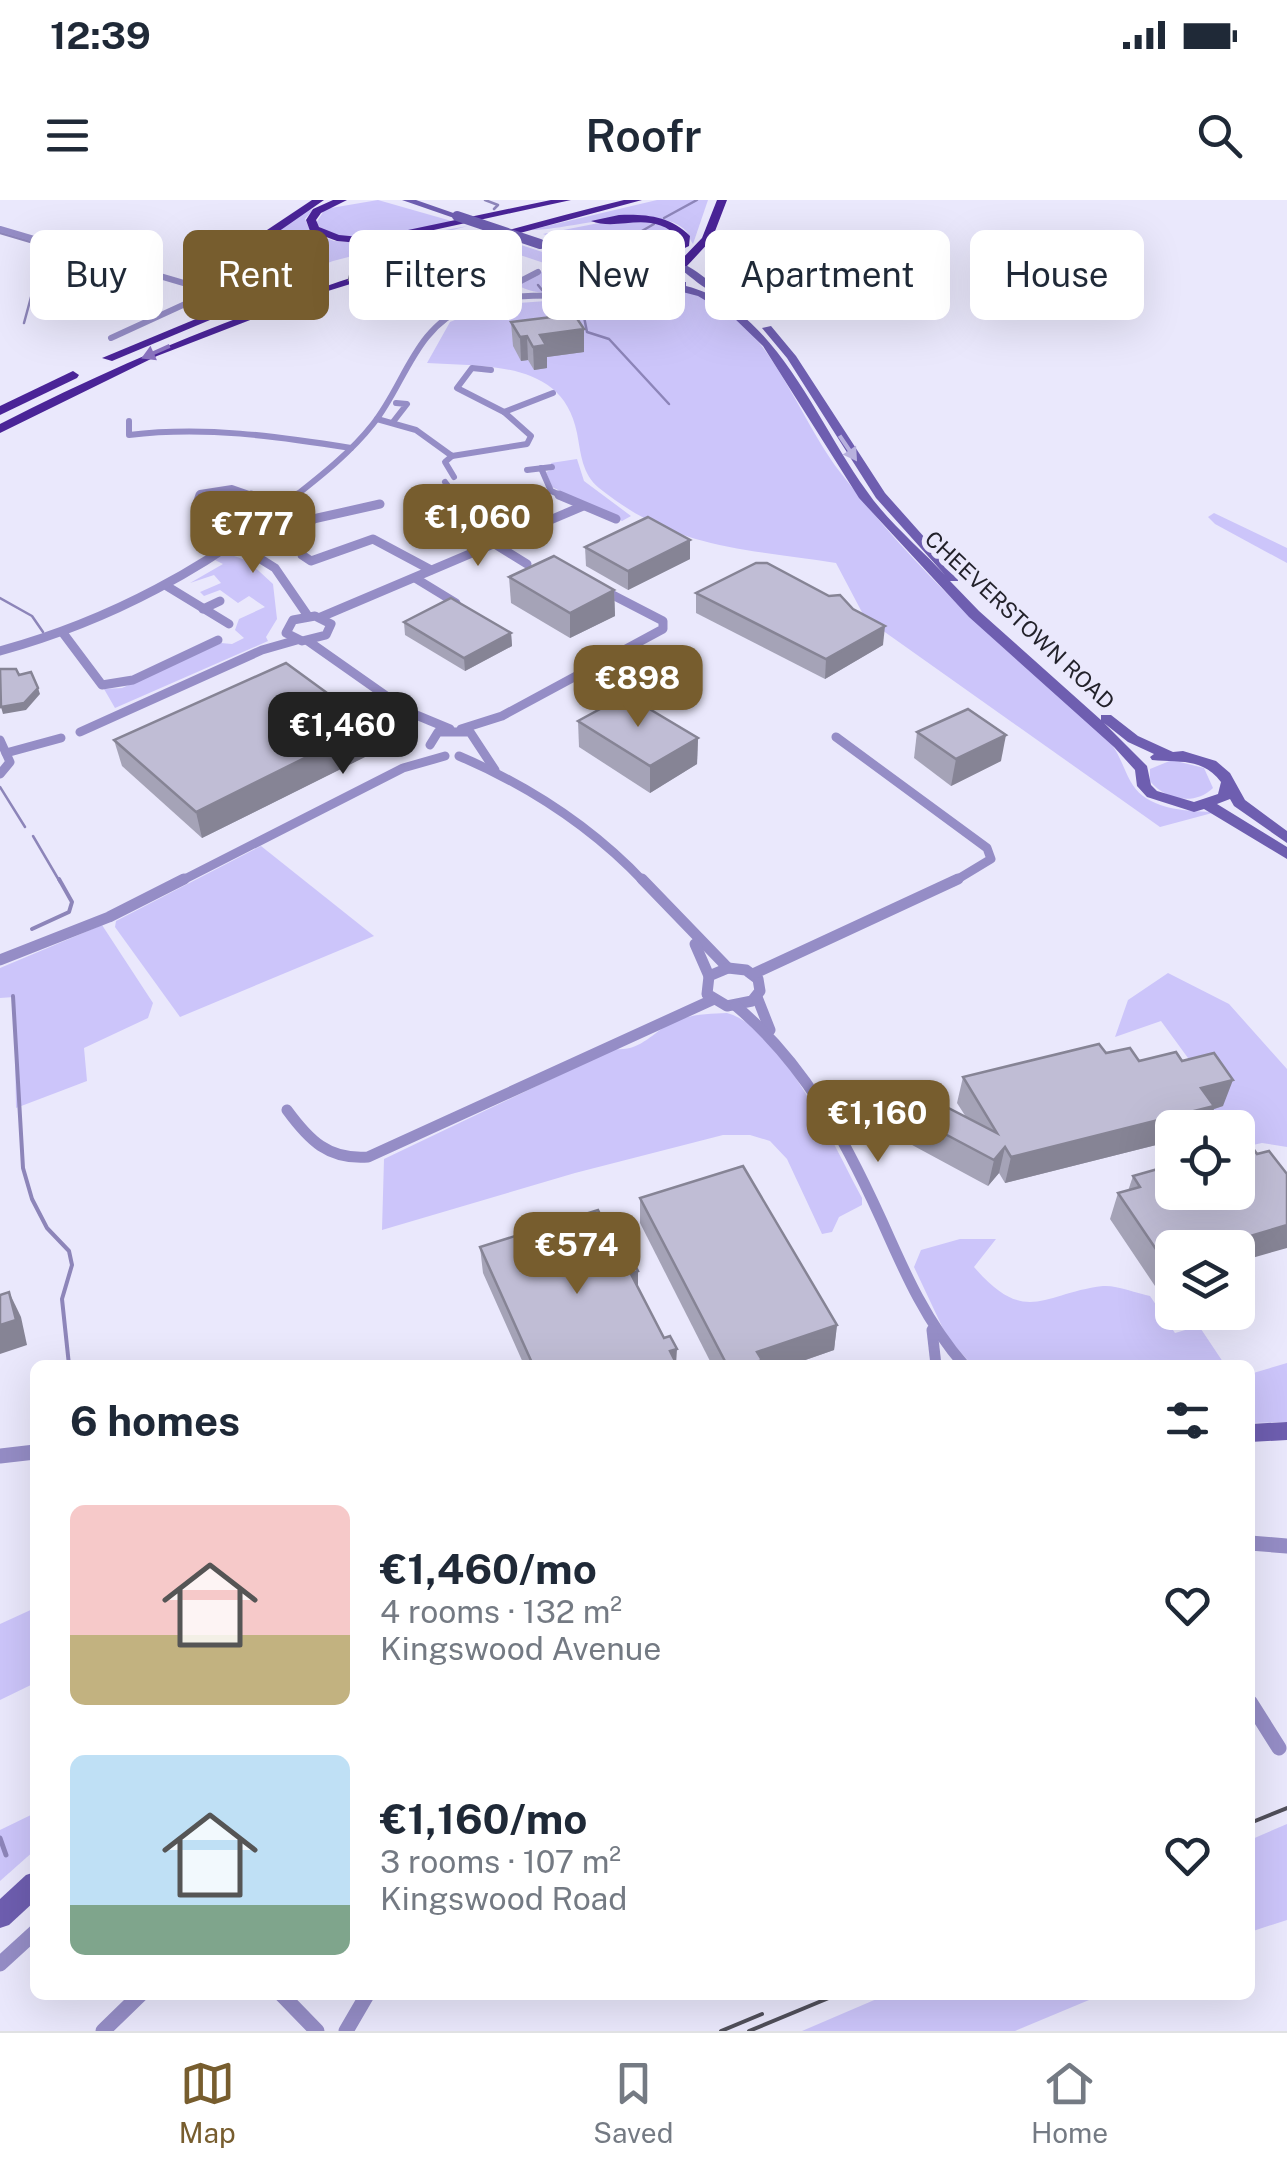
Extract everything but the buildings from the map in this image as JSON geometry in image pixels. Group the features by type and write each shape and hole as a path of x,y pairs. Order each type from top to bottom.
{"highway":[{"path":"95,360 232,288 250,269 271,232 319,200"},
{"path":"342,200 317,211 311,220 314,229 336,238 370,241 566,200"},
{"path":"478,230 594,200"},
{"path":"329,286 399,261 638,200"},
{"path":"688,270 707,239 722,200"},
{"path":"558,230 603,220 647,219 680,230"},
{"path":"329,289 427,259 542,234"},
{"path":"4,409 196,320"},
{"path":"0,429 110,373 234,320"},
{"path":"4,409 77,369"}],"main road":[{"path":"407,200 542,241"},
{"path":"428,200 462,215"},
{"path":"685,269 685,274"},
{"name":"CHEEVERSTOWN ROAD","path":"688,270 778,339 880,496 972,597 1118,728 1169,755 1211,764 1240,803 1287,838"},
{"name":"CHEEVERSTOWN ROAD","path":"685,290 707,295 752,327 767,344 835,455 898,534 974,614 1142,769 1144,786 1164,801 1208,805 1287,854"},
{"path":"1142,769 1169,755"},
{"path":"1208,805 1224,797 1228,783"},
{"path":"1255,1434 1287,1432"},
{"path":"0,1916 30,1889"}],"street":[{"path":"0,229 204,289 196,299 110,338"},
{"path":"522,280 538,272"},
{"path":"0,651 118,612 288,510 377,419 425,339 442,320"},
{"path":"494,369 466,375 458,390 504,412 532,436 530,442 452,456 445,462 454,496 470,515 508,540"},
{"path":"504,412 553,393"},
{"path":"394,422 406,404 396,402"},
{"path":"377,419 425,434 452,456"},
{"path":"129,421 130,435 171,430 255,433 351,448"},
{"path":"186,433 187,446"},
{"path":"527,470 552,467"},
{"path":"541,468 551,491 616,519"},
{"path":"215,513 197,504 200,494 232,488 313,518 380,504"},
{"path":"454,496 473,492"},
{"path":"293,620 321,617 358,605 430,570 584,506"},
{"path":"307,528 313,518"},
{"path":"302,555 312,561 373,539 430,570"},
{"path":"232,541 275,568 308,616"},
{"path":"493,543 527,564"},
{"path":"415,578 456,603"},
{"path":"403,768 431,742 455,729 502,716 663,629 663,622 590,583"},
{"path":"165,585 228,624"},
{"path":"262,650 286,634 293,620 290,594"},
{"path":"203,610 220,601"},
{"path":"335,662 326,635 331,624 358,605"},
{"path":"321,617 331,624"},
{"path":"63,633 102,685 133,680 218,640"},
{"path":"286,634 297,640"},
{"path":"80,732 262,650 326,635"},
{"path":"308,641 409,712 476,741 496,770"},
{"path":"409,712 446,756"},
{"path":"460,756 502,716"},
{"path":"6,753 61,738"},
{"path":"0,960 104,920 403,768 460,756 496,770 630,867 694,942 728,968 753,974 976,871 991,859 987,848 836,738"},
{"path":"0,740 9,768 0,774"},
{"path":"694,942 708,976 705,988 712,1000"},
{"path":"708,976 728,968"},
{"path":"753,974 760,985 757,997 770,1032"},
{"path":"736,1006 757,997"},
{"path":"287,1110 320,1150 347,1160 368,1157 712,1000 736,1006 770,1032 802,1074 856,1169 932,1330 959,1360"},
{"path":"932,1330 935,1360"},
{"path":"0,1456 30,1453"},
{"path":"1255,1543 1287,1546"},
{"path":"1255,1710 1278,1748"},
{"path":"0,1964 30,1937"},
{"path":"103,2031 135,2000"},
{"path":"287,2000 317,2031"},
{"path":"346,2031 364,2000"}],"shaded area":[{"path":"378,200 455,222 422,230 349,230 349,239 345,239 316,223 325,209"},
{"path":"657,200 708,200 693,244 685,230 656,218 612,219 530,230"},
{"path":"313,210 305,219 310,230 280,230"},
{"path":"609,221 640,221 670,230 563,230"},
{"path":"329,239 349,242 349,257 329,263"},
{"path":"522,245 542,252 542,262 522,256"},
{"path":"542,272 542,292 522,287 522,282"},
{"path":"685,291 705,299 705,320 738,320 759,342 823,447 876,516 973,619 1108,740 1137,791 1169,807 1216,812 1160,827 865,618 836,563 711,543 655,524 599,488 589,476 569,409 556,392 519,372 427,363 455,320 522,320 522,303 542,301 542,320 685,320"},
{"path":"577,459 584,481 631,516 622,521 552,487 546,472 553,469 551,463"},
{"path":"235,491 271,505 235,531 225,529 222,519 229,510 202,501 210,492"},
{"path":"1214,513 1287,548 1287,563 1215,524 1208,517"},
{"path":"226,553 248,561 273,584 277,619 266,637 268,641 115,708 104,689 122,688 221,643 232,644 244,638 235,630 239,619 265,607 249,596 238,603 220,590 204,596 200,592 221,583 214,575 190,583 223,564 215,560"},
{"path":"1172,760 1204,768 1213,788 1189,799 1164,793 1150,781 1150,769"},
{"path":"261,846 374,936 180,1017 115,927 116,921"},
{"path":"102,925 153,1003 148,1018 84,1048 87,1081 16,1108 14,997 0,998 0,968"},
{"path":"1168,973 1229,1004 1287,1069 1287,1147 1255,1145 1255,1110 1208,1110 1223,1106 1161,1021 1115,1037 1128,1000"},
{"path":"727,1013 747,1023 768,1041 787,1065 862,1198 862,1205 839,1217 832,1232 822,1234 787,1159 770,1141 750,1135 723,1135 575,1173 382,1230 384,1159 614,1049 638,1045 678,1020"},
{"path":"960,1239 996,1239 974,1267 1008,1296 1035,1302 1103,1286 1150,1296 1155,1303 1155,1330 1202,1330 1222,1360 968,1360 947,1337 914,1267 921,1250"},
{"path":"1287,1363 1287,1422 1255,1423 1255,1373"},
{"path":"30,1610 30,1685 0,1700 0,1624"},
{"path":"30,1815 30,1854 0,1881 0,1830"},
{"path":"1287,1824 1287,1920 1255,1930 1255,1838"},
{"path":"874,2000 1089,2000 1015,2031 802,2031"}],"waterway":[{"path":"485,200 498,205 494,209"},
{"path":"664,218 697,200"},
{"path":"644,230 654,224"},
{"path":"0,233 30,242"},
{"path":"538,285 542,290"},
{"path":"24,323 30,301"},
{"path":"585,320 587,332 609,339 669,404"},
{"path":"0,598 32,616 43,632"},
{"path":"0,787 25,827"},
{"path":"33,836 60,882"},
{"path":"32,929 69,912 72,902 59,879"},
{"path":"13,996 23,1168 32,1199 47,1228 69,1251 72,1265 62,1299 68,1360"},
{"path":"0,1838 6,1855"}],"tunnel":[{"path":"289,511 299,514"}],"tram line":[{"path":"1255,1821 1287,1808"},
{"path":"749,2031 824,2000"},
{"path":"721,2031 762,2014"}]}
